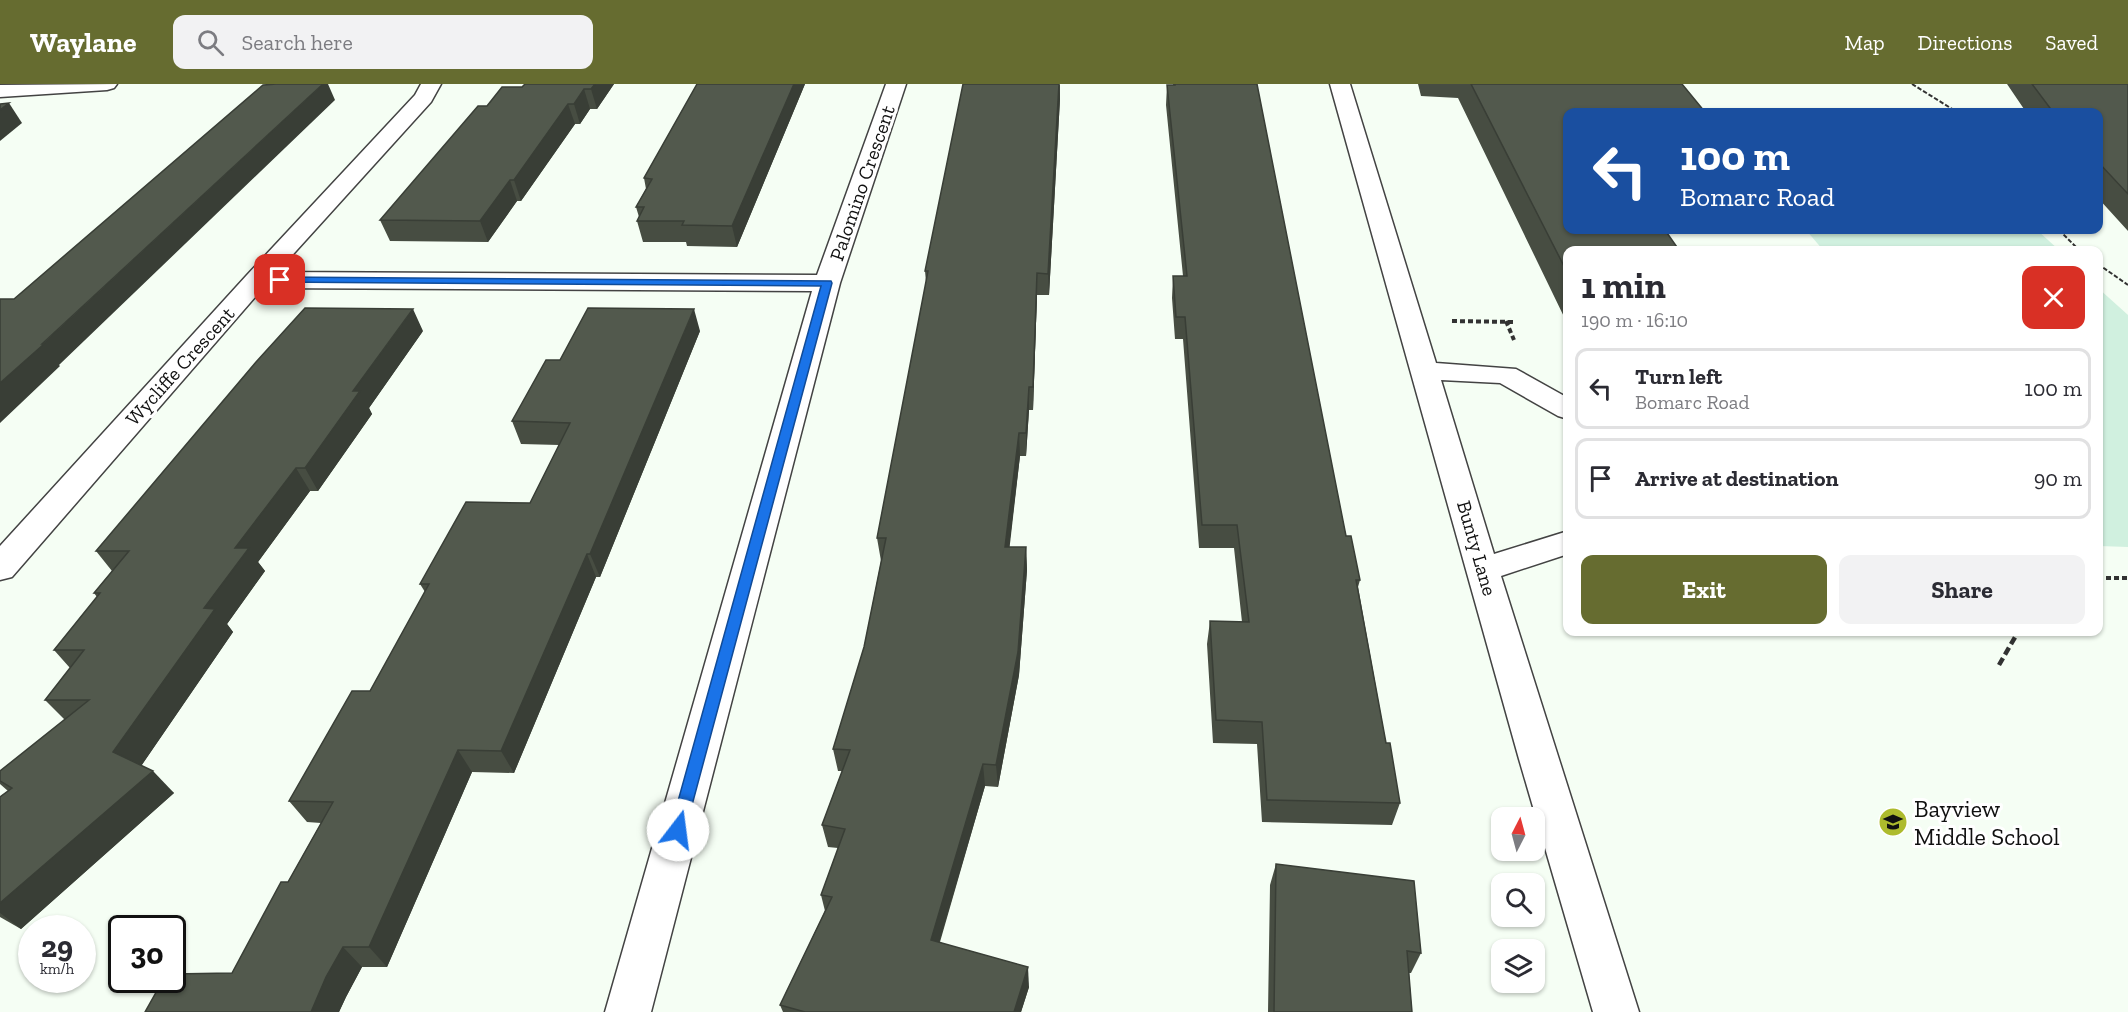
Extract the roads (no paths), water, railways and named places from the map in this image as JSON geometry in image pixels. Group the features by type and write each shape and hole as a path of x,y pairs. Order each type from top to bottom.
{"street":[{"path":"0,91 107,84"},
{"name":"Wycliffe Crescent","path":"0,568 256,280 424,98 431,84"},
{"name":"Palomino Crescent","path":"628,1012 827,283 896,84"},
{"name":"Bunty Lane","path":"1340,84 1538,759 1616,1012"},
{"path":"256,280 827,283"},
{"path":"1425,371 1506,375 1563,407"},
{"path":"1483,570 1563,545"}],"place":[{"name":"Bayview Middle School","path":"1893,822"}]}
